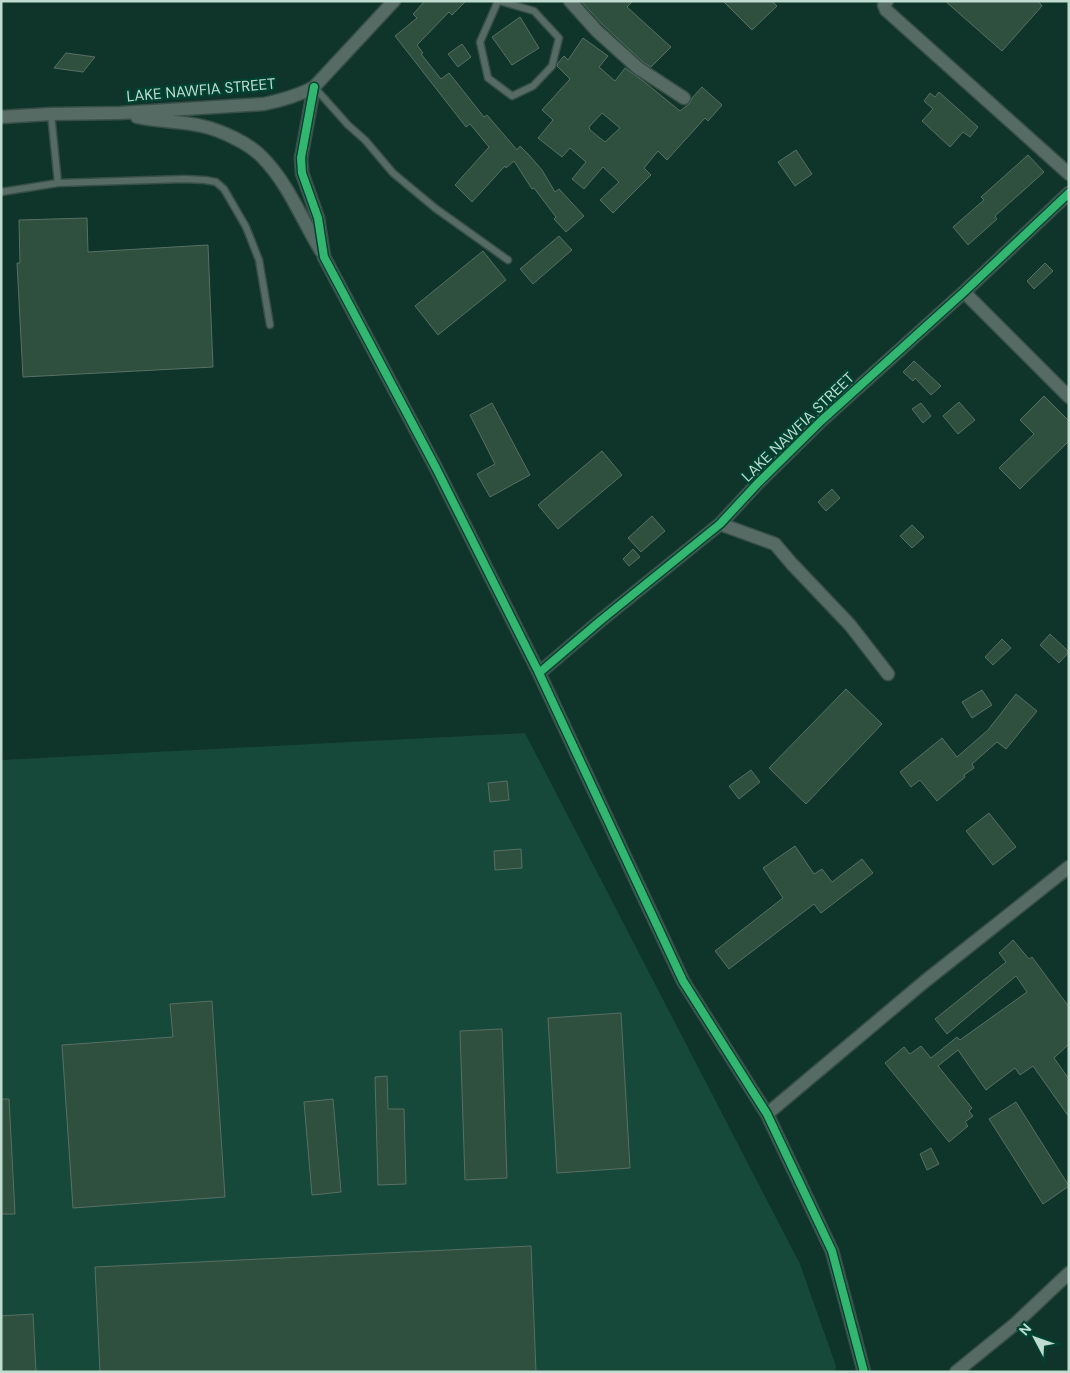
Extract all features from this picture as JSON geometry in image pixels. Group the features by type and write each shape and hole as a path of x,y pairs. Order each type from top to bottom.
{"street":[{"name":"LAKE NAWFIA STREET","path":"1,117 120,113 264,104 300,95 314,87 394,1"},
{"path":"570,1 597,31 638,68 684,98"},
{"path":"887,1 884,5 886,10 1069,174"},
{"path":"314,87 301,158 302,173 318,218 324,257"},
{"path":"120,113 144,119 202,126 224,133 255,150 269,165 289,195 431,459 538,673 683,981 768,1114 832,1251 864,1372"},
{"name":"LAKE NAWFIA STREET","path":"538,673 600,620 720,524 758,483 821,421 964,292 1069,193"},
{"path":"964,292 1069,396"},
{"path":"720,524 775,544 850,626 888,674"},
{"path":"768,1114 924,982 1069,867"},
{"path":"956,1372 1014,1324 1069,1273"}],"lane":[{"path":"499,1 534,11 558,38 552,66 533,86 512,96 488,78 480,42 499,1"},
{"path":"314,87 348,126 366,140 393,173 435,208 508,260"},
{"path":"51,114 58,183"},
{"path":"1,192 58,183 184,179 216,182 224,189 241,219 259,260 270,325"}],"shaded area":[{"path":"525,733 800,1264 836,1366 835,1372 1,1372 1,760"}],"building":[{"path":"425,1 466,1 452,15 449,12 417,45 423,53 421,54 441,79 449,73 484,117 487,115 517,150 520,146 542,170 555,192 559,189 584,216 566,232 554,219 556,217 534,188 532,189 514,161 506,168 505,166 472,202 455,185 489,147 470,124 466,127 395,36 417,18 413,14"},
{"path":"581,1 633,1 627,7 671,47 651,67 643,62 602,24"},
{"path":"723,1 772,1 777,6 752,30"},
{"path":"945,1 1038,1 1042,6 1002,51"},
{"path":"520,17 539,48 512,65 492,37"},
{"path":"583,38 608,56 599,67 615,81 625,68 680,111 690,103 702,87 722,105 708,121 705,118 667,160 658,151 644,168 651,175 613,213 600,200 619,182 603,167 584,189 572,179 586,162 570,148 562,157 538,138 553,120 542,110 570,79 557,66 564,56 568,60","holes":["602,113 620,128 605,142 590,130 589,127"]},
{"path":"462,44 471,57 458,67 448,54"},
{"path":"66,53 95,57 83,72 54,68"},
{"path":"939,92 978,127 970,137 963,132 950,147 922,121 933,109 924,101 930,93 935,97"},
{"path":"796,150 812,174 795,186 778,162"},
{"path":"1028,155 1044,172 995,216 997,219 968,245 953,227 984,200 981,197"},
{"path":"87,218 88,252 208,245 213,367 23,377 17,263 20,263 19,220"},
{"path":"559,236 572,250 533,284 520,269"},
{"path":"483,251 506,280 438,335 415,306"},
{"path":"1045,263 1053,271 1034,289 1027,281"},
{"path":"914,361 941,386 931,395 915,378 913,381 903,372"},
{"path":"1044,396 1069,421 1069,441 1020,489 999,468 1034,434 1020,420"},
{"path":"959,402 975,420 958,434 943,416"},
{"path":"492,403 530,475 490,497 477,474 495,464 470,415"},
{"path":"921,403 931,416 923,423 912,409"},
{"path":"602,451 622,475 558,529 538,505"},
{"path":"832,489 840,498 826,511 818,502"},
{"path":"652,516 665,531 641,552 628,538"},
{"path":"912,525 924,537 912,548 900,536"},
{"path":"633,549 640,557 629,566 623,559"},
{"path":"1050,634 1069,652 1059,663 1040,645"},
{"path":"1002,639 1011,648 993,665 985,657"},
{"path":"846,689 882,724 806,804 769,768"},
{"path":"982,690 992,705 972,718 962,702"},
{"path":"1016,694 1037,711 1006,749 997,742 972,764 974,768 964,775 965,777 937,801 920,780 911,787 900,772 942,738 957,757 988,730"},
{"path":"751,770 760,782 739,799 729,786"},
{"path":"507,781 509,800 490,802 488,783"},
{"path":"989,813 1016,847 993,865 966,831"},
{"path":"795,846 814,874 822,869 832,882 862,859 873,873 821,913 814,904 729,969 715,951 783,898 763,868"},
{"path":"521,849 522,868 495,870 494,851"},
{"path":"1013,940 1029,959 1032,957 1069,1007 1069,1044 1054,1058 1069,1079 1069,1117 1033,1066 1020,1075 1015,1068 986,1090 958,1050 938,1066 972,1108 969,1111 973,1116 965,1122 968,1126 949,1142 885,1063 904,1047 910,1054 921,1046 931,1058 957,1037 960,1040 1027,992 1016,976 947,1034 935,1019 1006,962 999,953"},
{"path":"212,1001 225,1197 73,1208 62,1045 173,1037 170,1004"},
{"path":"621,1013 630,1168 557,1173 548,1018"},
{"path":"502,1029 507,1178 465,1180 460,1031"},
{"path":"387,1076 388,1109 404,1109 406,1184 378,1185 375,1077"},
{"path":"1,1099 9,1099 15,1214 1,1214"},
{"path":"333,1099 341,1192 312,1195 304,1102"},
{"path":"1016,1102 1069,1186 1043,1204 989,1119"},
{"path":"931,1148 939,1164 927,1170 920,1154"},
{"path":"531,1246 536,1372 100,1372 95,1267"},
{"path":"33,1314 36,1372 1,1372 1,1316"}],"cycle path":[{"path":"314,87 301,158 302,173 318,218 324,257 436,468 539,673 683,981 767,1114 832,1251 864,1372"},
{"path":"539,673 720,524 758,483 821,421 964,292 1069,193"}]}
